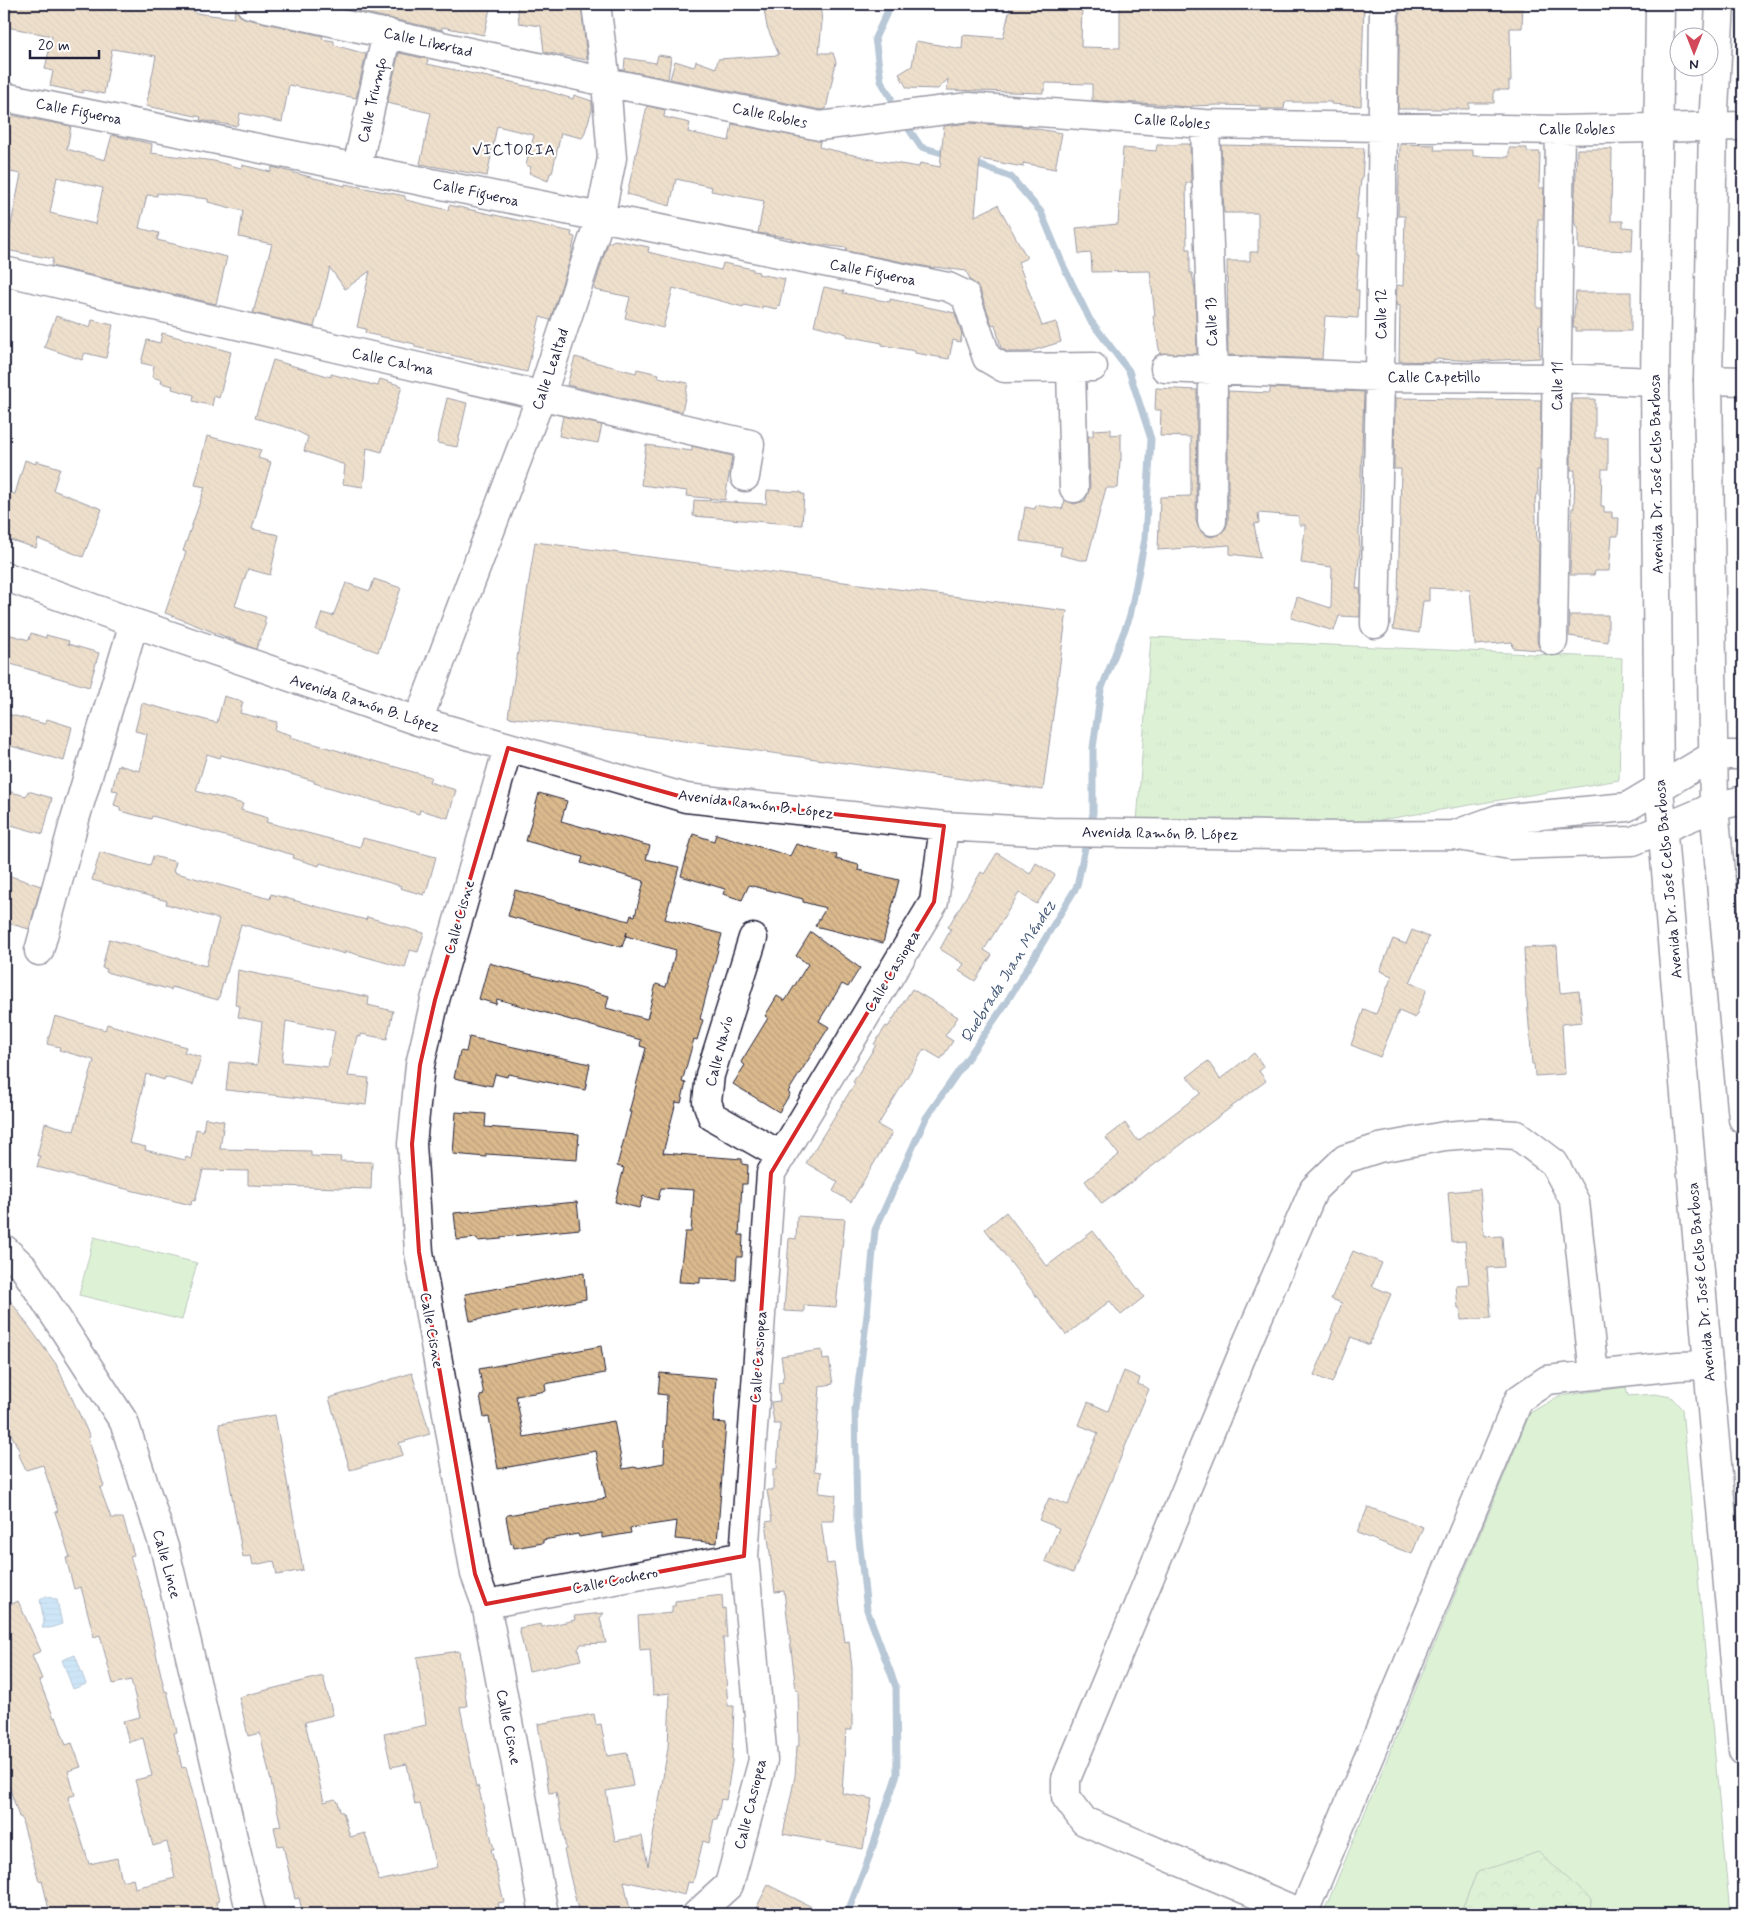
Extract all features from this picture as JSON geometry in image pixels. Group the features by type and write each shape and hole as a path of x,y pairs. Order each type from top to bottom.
{"street":[{"name":"Calle Libertad","path":"250,4 606,82"},
{"name":"Calle Lealtad","path":"418,721 542,394 600,218 612,158 606,82 596,4"},
{"name":"Calle 12","path":"1375,624 1384,4"},
{"name":"Avenida Dr. José Celso Barbosa","path":"1660,4 1655,382 1659,788 1743,1751"},
{"path":"1720,4 1713,126 1708,380 1714,807 1743,1119"},
{"name":"Calle Triumfo","path":"357,166 387,33"},
{"name":"Calle Robles","path":"606,82 820,126 969,107 1204,124 1560,130 1743,126"},
{"name":"Calle Figueroa","path":"4,97 357,166 600,218 948,287 965,295 987,358 1004,368 1082,368 1074,488"},
{"name":"Calle 13","path":"1204,124 1213,370 1212,521"},
{"name":"Calle 11","path":"1553,641 1560,130"},
{"name":"Calle Calma","path":"4,271 292,339 542,394 750,444 745,477"},
{"name":"Calle Capetillo","path":"1165,368 1380,377 1557,378 1655,382"},
{"path":"1708,380 1743,381"},
{"name":"Avenida Ramón B. López","path":"4,576 418,721 686,798 944,826 1052,832 1342,836 1453,835 1510,845 1633,841 1714,807 1743,800"},
{"path":"39,952 78,810 134,623"},
{"name":"Calle Cisne","path":"508,748 435,1000 420,1065 412,1144 418,1252 475,1574 486,1604 544,1914"},
{"path":"1714,755 1743,755"},
{"name":"Avenida Ramón B. López","path":"1453,835 1498,820 1627,807 1714,755"},
{"name":"Calle Casiopea","path":"697,1914 729,1885 763,1760 744,1556 771,1173 934,902 944,826"},
{"name":"Calle Navío","path":"753,938 710,1076 707,1102 712,1116 782,1156"},
{"path":"1594,1374 1575,1202 1554,1163 1517,1135 1483,1133 1445,1136 1379,1148 1345,1159 1314,1189 1247,1343 1066,1779 1066,1797 1084,1821 1303,1914 1519,1399 1547,1380 1678,1366 1708,1365"},
{"name":"Calle Lince","path":"4,1249 24,1268 124,1422 165,1550 251,1914"},
{"name":"Calle Cochero","path":"486,1604 744,1556"}],"highlighted area":[{"path":"508,748 686,798 944,826 934,902 771,1173 744,1556 486,1604 475,1574 419,1252 412,1144 420,1065 435,1000"}],"green space":[{"path":"1151,637 1622,658 1619,780 1363,823 1137,822"},
{"path":"94,1237 197,1263 182,1320 79,1295"},
{"path":"1626,1387 1628,1396 1655,1394 1671,1397 1682,1409 1730,1914 1590,1914 1591,1899 1477,1872 1460,1914 1323,1914 1530,1413 1559,1396"},
{"path":"1538,1852 1591,1899 1590,1914 1460,1914 1477,1872"}],"water":[{"path":"46,1596 57,1600 62,1624 50,1628 42,1628 44,1622 40,1600"},
{"path":"75,1655 86,1684 73,1689 62,1660"}],"building":[{"path":"12,4 161,4 161,6 195,11 195,13 234,18 235,9 240,16 247,19 323,36 322,39 334,41 334,45 366,54 356,98 289,85 282,122 240,113 236,126 200,120 201,117 146,106 156,56 112,49 104,94 83,90 83,93 50,86 53,71 45,69 52,36 7,27"},
{"path":"357,4 491,4 484,35 442,27 442,30 356,11"},
{"path":"517,4 581,4 587,60 544,52 541,26 519,23"},
{"path":"763,4 820,4 822,22 819,53 833,53 836,62 826,109 821,110 670,79 675,61 694,67 696,61 716,68 718,59 779,55 767,27"},
{"path":"1011,4 1082,4 1081,47 1120,48 1120,4 1364,4 1361,106 1331,104 1331,102 1285,102 1284,109 1261,109 1261,106 1219,105 1192,107 1102,101 1092,100 1092,84 1045,83 1043,93 947,90 948,79 938,89 907,88 899,74 912,66 916,41 962,49 963,35 1003,38"},
{"path":"1400,4 1523,4 1522,28 1510,28 1511,81 1509,81 1509,90 1494,90 1494,103 1469,103 1469,109 1398,109"},
{"path":"399,53 428,59 427,64 516,83 573,99 574,95 592,101 592,110 584,135 582,138 561,133 552,173 550,173 548,181 529,173 531,167 526,165 534,135 497,126 487,176 420,164 431,113 387,103"},
{"path":"658,55 671,57 668,79 624,70 625,58 656,63"},
{"path":"647,106 665,110 664,117 690,123 688,132 729,141 732,124 820,141 819,147 875,160 919,167 920,163 940,167 944,126 969,123 1025,127 1062,133 1055,169 1023,163 1023,167 980,159 975,216 998,205 1027,258 1018,262 1042,326 1056,322 1061,342 1028,352 1008,352 1001,348 995,324 992,325 980,290 971,281 966,271 934,268 846,251 847,248 812,244 791,240 792,238 758,233 764,201 711,191 712,187 676,179 670,206 627,194"},
{"path":"10,115 71,126 67,149 105,160 112,135 152,144 151,153 214,161 241,168 242,165 271,172 272,167 345,186 345,184 405,196 406,200 448,210 449,205 572,232 571,236 575,237 570,260 550,320 540,317 527,372 415,347 415,344 365,333 366,329 357,327 370,271 345,289 330,268 314,327 253,313 272,244 239,237 243,211 208,202 208,199 157,193 157,196 147,195 139,228 159,233 157,240 227,257 216,304 51,266 53,259 6,250 21,174 4,171 4,146","holes":["57,177 103,188 95,224 50,213"]},
{"path":"1190,144 1191,183 1186,183 1187,249 1190,249 1190,273 1192,273 1195,289 1197,354 1160,354 1153,316 1155,316 1150,271 1092,272 1091,253 1079,254 1076,228 1118,224 1123,148 1156,151 1157,145"},
{"path":"1400,144 1435,145 1434,150 1473,150 1473,156 1509,157 1509,148 1527,148 1527,152 1540,152 1539,188 1544,188 1543,219 1538,219 1537,308 1542,308 1542,325 1539,325 1540,358 1482,361 1434,359 1434,362 1399,361 1400,306 1396,305 1397,285 1403,286 1405,216 1398,216"},
{"path":"1221,145 1364,148 1362,180 1356,220 1359,220 1356,290 1359,290 1358,318 1325,316 1322,359 1228,355 1227,261 1250,261 1250,252 1258,252 1258,213 1224,213"},
{"path":"1577,149 1612,149 1611,221 1623,221 1623,227 1633,228 1632,251 1578,249 1578,227 1576,227 1574,219"},
{"path":"615,240 649,247 648,252 721,270 723,263 753,269 753,271 759,272 758,274 785,279 779,306 777,309 762,306 762,309 744,305 743,307 673,288 663,328 625,318 630,297 595,290 594,288 608,243"},
{"path":"824,287 844,291 843,293 890,302 890,299 955,313 962,335 960,342 953,340 949,359 882,345 882,343 847,336 847,334 814,325"},
{"path":"1576,292 1631,292 1631,331 1576,331 1576,327 1573,327"},
{"path":"56,316 90,328 92,320 113,325 106,358 85,353 82,360 44,347"},
{"path":"162,333 231,352 219,398 214,396 212,406 193,401 194,395 172,389 173,386 161,383 162,380 152,377 154,366 141,363 147,340 160,343"},
{"path":"575,357 636,373 637,369 659,374 658,377 688,383 682,412 567,385"},
{"path":"273,360 331,377 331,374 378,386 380,379 402,386 382,452 367,448 363,487 343,484 345,465 304,451 308,437 293,429 255,418"},
{"path":"1156,388 1197,390 1196,521 1199,529 1205,535 1211,537 1220,534 1226,528 1228,521 1228,391 1270,393 1270,388 1364,392 1360,550 1356,588 1360,589 1360,617 1339,616 1334,631 1291,618 1297,597 1331,608 1332,567 1301,563 1305,525 1299,525 1299,516 1258,513 1259,523 1254,524 1260,558 1230,554 1230,545 1158,550 1160,497 1191,496 1191,437 1160,436 1161,410 1155,410"},
{"path":"447,398 467,403 457,447 437,443"},
{"path":"1395,398 1541,400 1540,470 1537,470 1538,495 1536,495 1535,501 1537,541 1539,541 1537,641 1540,650 1513,648 1512,642 1475,645 1470,590 1429,588 1429,601 1423,601 1419,633 1393,629 1398,597 1401,469 1394,469"},
{"path":"1572,399 1595,399 1595,438 1608,438 1608,469 1602,469 1601,506 1604,506 1604,512 1612,512 1612,518 1619,518 1618,536 1612,536 1609,571 1595,571 1594,575 1570,575 1575,470 1571,470"},
{"path":"563,416 602,425 598,443 559,436"},
{"path":"1111,429 1111,435 1121,434 1118,488 1106,488 1087,560 1060,555 1062,547 1020,541 1025,507 1035,509 1036,505 1062,509 1065,500 1074,504 1085,501 1090,488 1088,436 1093,436 1093,430"},
{"path":"207,436 261,450 258,458 271,462 252,529 279,535 270,575 248,569 235,606 266,617 264,622 266,623 256,649 165,613 186,552 183,551 205,487 195,485"},
{"path":"646,445 692,451 692,446 732,456 725,500 686,496 687,491 641,485"},
{"path":"25,460 60,468 53,490 102,509 83,557 38,539 36,548 4,538 4,491 15,494"},
{"path":"767,490 801,492 801,494 804,494 802,525 693,516 694,500 766,504"},
{"path":"535,542 1067,611 1043,790 508,717"},
{"path":"374,579 401,588 378,652 316,630 322,613 333,616 346,583 370,591"},
{"path":"1570,615 1608,615 1608,642 1569,636"},
{"path":"4,633 29,640 31,633 46,638 46,635 69,641 68,644 99,653 89,687 4,662"},
{"path":"224,696 243,702 240,713 277,722 275,730 291,735 290,737 431,777 429,782 456,790 448,818 420,810 419,814 314,783 314,781 294,775 221,755 220,758 207,754 196,791 243,804 241,810 268,818 266,822 360,847 363,838 436,857 426,893 424,892 424,895 400,888 401,886 320,863 319,866 293,858 294,855 152,816 151,819 120,811 120,807 114,805 118,791 112,790 118,765 140,771 147,734 135,731 142,703 217,723"},
{"path":"4,713 45,724 47,719 72,727 64,761 4,744"},
{"path":"4,790 26,796 28,791 52,798 43,834 4,823"},
{"path":"539,793 567,801 561,821 650,846 646,859 679,867 665,919 722,934 700,1019 703,1020 697,1040 694,1039 682,1082 686,1083 681,1103 676,1102 663,1153 742,1159 742,1164 748,1165 747,1184 742,1184 739,1235 743,1235 742,1257 737,1257 736,1280 700,1278 700,1283 679,1282 685,1232 691,1232 694,1190 661,1188 658,1200 643,1196 639,1208 615,1202 624,1168 617,1166 646,1048 640,1046 641,1040 497,999 496,1004 479,999 489,963 609,996 606,1008 647,1019 656,984 666,987 676,950 626,936 627,932 622,947 508,916 515,890 629,921 631,915 635,916 644,881 581,863 583,857 526,841"},
{"path":"693,834 714,841 716,834 790,856 796,844 837,855 836,859 859,865 858,870 899,880 883,943 815,926 826,908 803,902 803,899 749,885 742,900 723,894 725,889 681,876"},
{"path":"100,852 150,866 153,856 176,862 173,872 270,899 271,894 366,920 367,917 424,933 418,952 410,950 405,968 345,951 345,954 241,924 218,1000 172,987 171,990 106,972 107,969 102,968 109,939 206,966 219,919 166,904 167,901 92,880"},
{"path":"997,853 1030,874 1036,863 1055,875 1037,904 1019,893 984,950 992,955 975,981 959,971 964,964 940,949 951,929 948,927 981,872 984,874"},
{"path":"4,874 41,886 29,929 4,922"},
{"path":"1412,930 1429,937 1410,983 1427,989 1415,1018 1399,1011 1380,1057 1351,1045 1364,1009 1376,1014 1392,976 1380,971 1393,939 1406,944"},
{"path":"811,932 860,968 848,987 842,984 819,1021 829,1027 788,1092 790,1094 779,1112 733,1084 745,1065 741,1062 768,1018 765,1016 777,996 785,1001 808,964 796,956"},
{"path":"1557,946 1560,993 1579,991 1582,1022 1562,1024 1565,1074 1535,1076 1534,1064 1532,1064 1526,999 1524,948"},
{"path":"238,970 369,997 368,1005 393,1011 387,1039 361,1034 361,1037 357,1036 348,1076 369,1078 366,1105 226,1090 229,1062 257,1065 262,1022 238,1017 240,1006 235,1005","holes":["286,1021 335,1031 328,1067 282,1062"]},
{"path":"912,989 958,1017 945,1036 953,1041 941,1059 924,1049 878,1125 892,1133 851,1202 833,1191 838,1182 806,1163 855,1083 853,1082 876,1045 874,1044 886,1026 888,1027"},
{"path":"55,1016 105,1030 107,1024 186,1047 184,1052 201,1057 193,1085 165,1077 164,1080 146,1074 129,1143 146,1147 145,1150 185,1160 186,1157 191,1159 196,1129 203,1131 205,1118 224,1121 220,1149 311,1151 311,1156 341,1157 340,1161 372,1162 371,1189 248,1185 248,1171 203,1170 195,1201 192,1200 191,1205 37,1167 40,1156 37,1156 45,1123 74,1131 94,1060 59,1050 60,1047 47,1044"},
{"path":"469,1037 590,1064 585,1090 508,1074 507,1077 495,1074 492,1086 454,1078 460,1051 466,1052"},
{"path":"1254,1053 1264,1067 1259,1071 1266,1081 1102,1204 1085,1181 1119,1155 1106,1138 1125,1123 1138,1141 1201,1093 1187,1077 1208,1061 1220,1079"},
{"path":"456,1112 486,1114 485,1127 579,1134 577,1160 486,1154 486,1157 453,1154"},
{"path":"1480,1189 1484,1237 1502,1236 1504,1267 1487,1268 1491,1318 1461,1320 1456,1285 1469,1284 1465,1241 1452,1242 1448,1192"},
{"path":"577,1202 580,1229 501,1237 501,1239 478,1241 477,1238 457,1240 454,1213"},
{"path":"1006,1212 1047,1266 1093,1231 1144,1297 1121,1315 1110,1301 1066,1335 985,1229"},
{"path":"797,1216 845,1219 836,1307 804,1305 804,1312 784,1311 789,1238 796,1239"},
{"path":"1353,1251 1382,1263 1372,1286 1391,1294 1369,1345 1351,1337 1332,1383 1314,1375 1333,1331 1331,1330 1342,1303 1331,1299"},
{"path":"584,1273 586,1299 470,1321 465,1294"},
{"path":"4,1292 56,1364 90,1437 88,1438 104,1486 100,1488 111,1518 123,1518 134,1555 130,1556 142,1593 165,1692 167,1691 177,1732 174,1733 182,1768 186,1767 203,1833 219,1901 216,1902 219,1914 50,1914 42,1880 39,1881 21,1817 19,1817 4,1770 4,1608 18,1601 41,1651 32,1655 42,1679 39,1680 54,1718 56,1717 66,1745 72,1743 81,1767 68,1771 75,1795 68,1797 89,1864 117,1858 122,1881 133,1878 135,1888 175,1878 167,1842 153,1846 135,1780 152,1776 143,1738 129,1742 123,1721 140,1717 131,1680 113,1684 100,1635 94,1637 81,1587 74,1589 66,1558 70,1557 55,1512 58,1511 43,1465 26,1470 18,1453 20,1452 4,1420"},
{"path":"601,1346 605,1373 545,1384 546,1391 516,1396 524,1437 614,1421 623,1469 664,1463 667,1395 658,1394 660,1373 716,1378 713,1422 726,1423 717,1543 675,1539 677,1521 630,1528 631,1533 602,1538 602,1533 579,1537 578,1534 543,1540 543,1543 514,1548 513,1543 511,1544 506,1517 508,1515 606,1498 596,1451 498,1469 489,1417 484,1418 480,1396 484,1395 479,1369"},
{"path":"822,1350 823,1360 829,1359 833,1384 820,1386 814,1471 821,1472 819,1493 836,1495 834,1521 821,1521 827,1564 834,1563 845,1642 849,1641 852,1668 852,1730 846,1730 842,1793 872,1799 863,1849 783,1834 795,1776 797,1746 799,1746 798,1690 796,1690 784,1591 775,1592 766,1522 772,1521 767,1490 773,1490 773,1469 777,1469 780,1424 774,1424 771,1402 780,1401 778,1383 783,1382 782,1378 784,1377 781,1356"},
{"path":"1124,1371 1140,1378 1138,1384 1149,1389 1073,1573 1045,1561 1059,1528 1039,1520 1049,1498 1068,1505 1098,1433 1079,1425 1088,1402 1108,1411"},
{"path":"412,1373 430,1434 399,1443 403,1455 350,1470 329,1398"},
{"path":"275,1415 303,1570 277,1575 274,1561 253,1565 251,1556 243,1557 219,1424"},
{"path":"1368,1507 1423,1527 1412,1554 1357,1533"},
{"path":"722,1595 727,1638 723,1638 728,1706 734,1706 732,1762 726,1800 721,1799 709,1843 703,1841 693,1883 688,1882 685,1895 624,1881 630,1910 611,1914 579,1914 564,1850 566,1849 556,1792 549,1793 538,1724 594,1714 596,1725 601,1724 607,1756 627,1753 633,1786 606,1791 615,1841 642,1836 648,1866 668,1748 670,1693 653,1695 650,1649 640,1650 638,1616 672,1613 672,1606 675,1606 675,1601"},
{"path":"604,1613 600,1618 606,1643 581,1644 578,1649 581,1660 529,1671 519,1628 541,1624 542,1627 575,1620 574,1616"},
{"path":"459,1651 467,1706 460,1707 476,1787 478,1786 494,1849 491,1849 504,1902 498,1903 501,1914 303,1914 299,1898 295,1899 283,1845 278,1846 274,1827 281,1826 260,1733 248,1736 239,1697 323,1676 333,1715 305,1722 324,1802 335,1799 338,1802 350,1837 365,1833 379,1881 436,1867 420,1804 415,1805 407,1764 391,1767 384,1734 426,1725 417,1657"},
{"path":"768,1885 826,1914 753,1914"}],"waterway":[{"name":"Quebrada Juan Méndez","path":"891,4 875,38 881,81 891,98"},
{"name":"Quebrada Juan Méndez","path":"904,122 921,147 949,155"},
{"name":"Quebrada Juan Méndez","path":"971,162 1011,177 1041,212 1063,265 1090,320 1129,371 1151,439 1145,539 1130,616 1101,690 1093,748 1093,813 1090,827"},
{"name":"Quebrada Juan Méndez","path":"847,1914 870,1855 897,1774 896,1687 867,1610 857,1521 855,1409 875,1230 926,1118 1006,1003 1077,886 1087,838"}],"district":[{"name":"VICTORIA","path":"514,149"}]}
